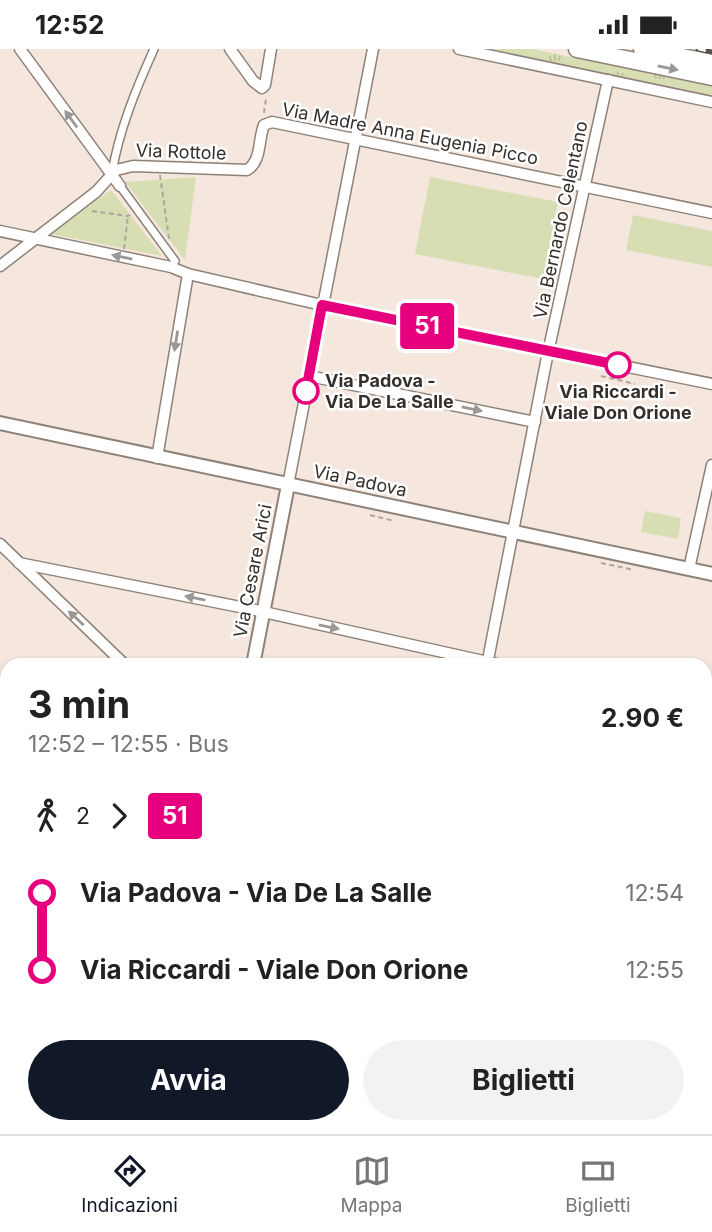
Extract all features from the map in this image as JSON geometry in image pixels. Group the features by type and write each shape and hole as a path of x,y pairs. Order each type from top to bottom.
{"highway":[{"path":"577,49 712,77"},
{"path":"642,49 712,63"}],"street":[{"path":"20,49 120,187 188,274"},
{"path":"0,266 99,190 111,174 117,145 154,49"},
{"path":"230,49 260,88 264,87 271,49"},
{"path":"288,485 373,49"},
{"path":"459,49 712,102"},
{"name":"Via Bernardo Celentano","path":"488,658 549,351 608,80"},
{"name":"Via Rottole","path":"111,174 130,166 243,170 251,168 256,159 265,118"},
{"name":"Via Madre Anna Eugenia Picco","path":"265,118 712,213"},
{"path":"0,231 171,267 188,274 322,305 712,384"},
{"path":"157,457 188,274"},
{"path":"309,376 535,422"},
{"name":"Via Padova","path":"0,423 712,574"},
{"path":"689,569 712,465"},
{"name":"Via Cesare Arici","path":"254,658 288,485"},
{"path":"0,544 118,658"},
{"path":"19,563 262,612 461,658"}],"path":[{"path":"264,87 267,93 265,118"},
{"path":"160,173 170,244"},
{"path":"92,211 128,216 132,214"},
{"path":"124,250 128,216"},
{"path":"601,376 635,384"},
{"path":"370,515 394,521"},
{"path":"601,563 634,570"}],"green space":[{"path":"489,49 532,49 712,86 712,95"},
{"path":"196,177 185,260 125,182"},
{"path":"430,177 558,202 543,279 415,254"},
{"path":"111,190 162,256 51,234"},
{"path":"633,215 712,231 712,267 626,250"},
{"path":"645,511 681,518 678,539 641,532"}],"railway":[{"path":"698,49 712,52"}],"bus line":[{"name":"51","path":"306,391 322,305 618,365"}],"place":[{"name":"Via Riccardi - Viale Don Orione","path":"618,365"},
{"name":"Via Padova - Via De La Salle","path":"306,391"}]}
